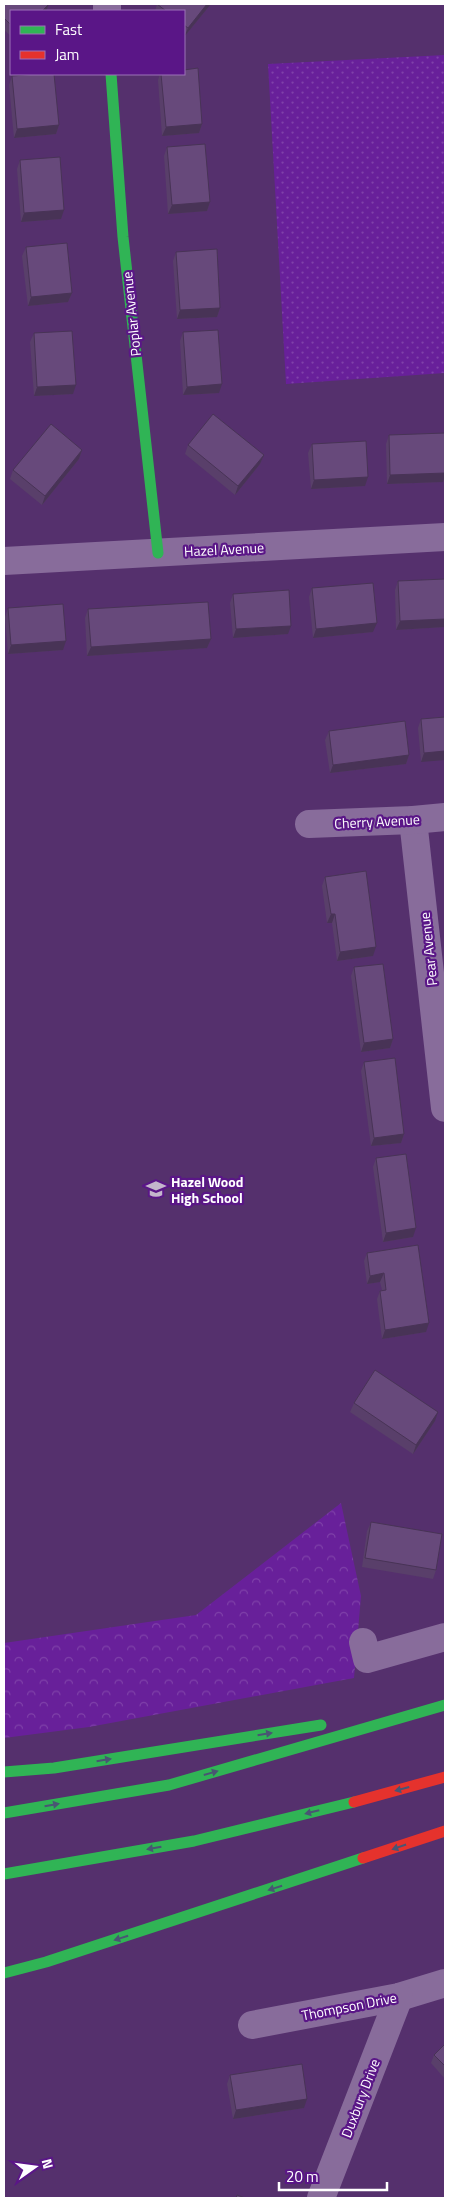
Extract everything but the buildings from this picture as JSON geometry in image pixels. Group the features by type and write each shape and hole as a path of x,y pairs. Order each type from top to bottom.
{"main road":[{"name":"Poplar Avenue","path":"112,75 123,237 158,553"},
{"path":"4,1772 54,1768 442,1706"},
{"path":"4,1813 169,1785 442,1706"},
{"path":"4,1874 194,1841 359,1801 445,1777"},
{"path":"4,1973 46,1962 322,1873 445,1831"}],"street":[{"name":"Hazel Avenue","path":"4,561 445,538"},
{"name":"Cherry Avenue","path":"309,824 445,817"},
{"name":"Pear Avenue","path":"414,820 445,1108"},
{"path":"363,1642 367,1659 445,1637"},
{"name":"Thompson Drive","path":"252,2025 399,1997 445,1983"},
{"name":"Duxbury Drive","path":"321,2198 399,1997"}],"green space":[{"path":"445,55 445,373 286,384 268,64"},
{"path":"341,1503 361,1596 354,1678 89,1727 4,1738 4,1643 196,1615"}],"traffic: fast":[{"path":"111,75 123,237 158,553"},
{"path":"4,1813 169,1785 445,1705"},
{"path":"4,1772 54,1768 321,1725"},
{"path":"4,1874 194,1841 354,1802"},
{"path":"4,1973 46,1962 363,1858"}],"traffic: jam":[{"path":"354,1802 445,1777"},
{"path":"363,1858 445,1831"}],"place":[{"name":"Hazel Wood High School","path":"156,1189"}]}
